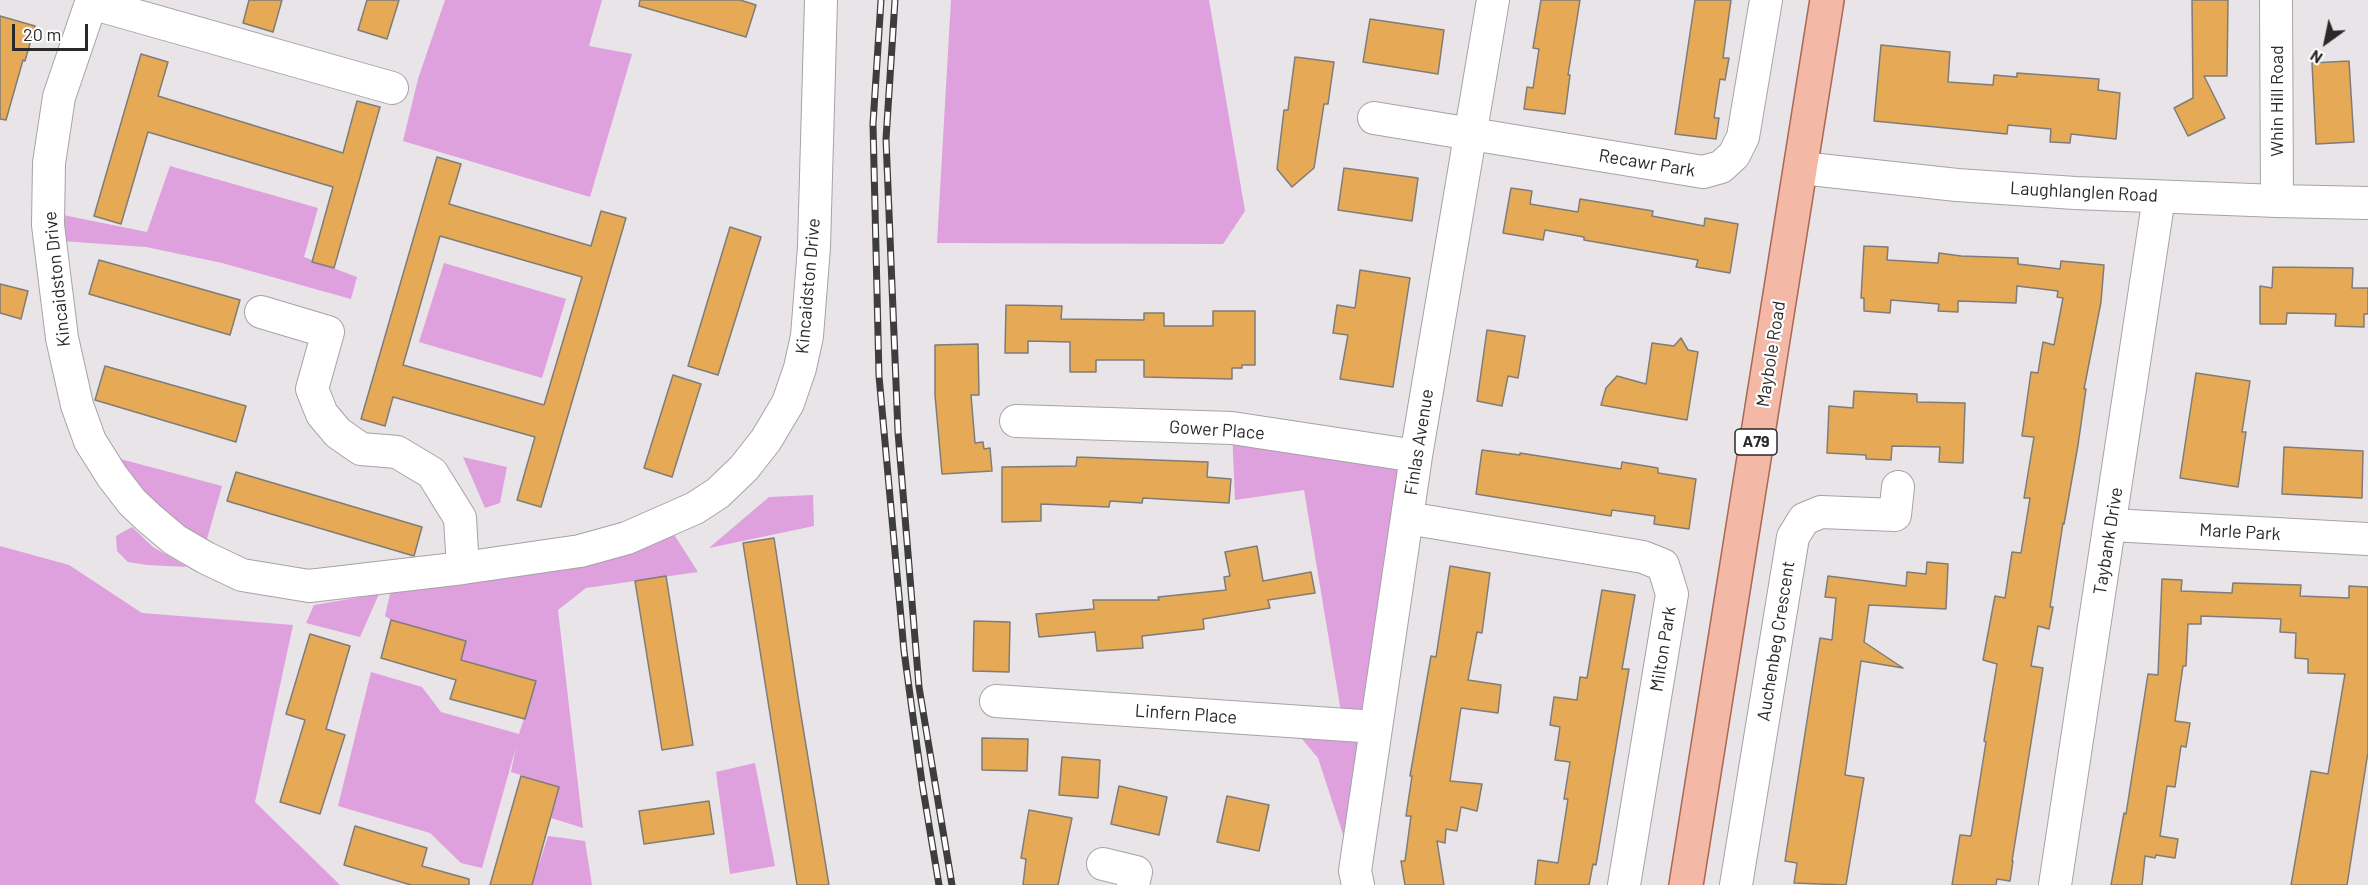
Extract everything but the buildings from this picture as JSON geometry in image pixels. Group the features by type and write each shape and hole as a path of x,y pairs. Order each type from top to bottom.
{"main road":[{"name":"Maybole Road","path":"1686,885 1827,0"}],"street":[{"name":"Kincaidston Drive","path":"392,88 91,3 58,97 49,163 48,225 60,328 77,405 90,441 112,477 132,502 175,540 242,575 309,586 463,568 580,551 627,538 695,508 718,493 744,468 766,440 788,403 800,368 807,336 814,247 821,0"},
{"name":"Finlas Avenue","path":"1358,885 1355,871 1416,456 1493,0"},
{"name":"Recawr Park","path":"1374,118 1703,172 1721,167 1734,155 1743,137 1766,0"},
{"name":"Whin Hill Road","path":"2276,0 2277,201"},
{"name":"Laughlanglen Road","path":"1801,168 1957,185 2159,197 2368,203"},
{"name":"Taybank Drive","path":"2055,885 2159,197"},
{"path":"261,312 328,332 312,389 321,414 338,434 361,449 397,452 432,473 460,518 463,568"},
{"name":"Gower Place","path":"1016,421 1232,428 1416,456"},
{"name":"Auchenbeg Crescent","path":"1736,885 1793,537 1804,519 1821,512 1895,515 1898,487"},
{"name":"Milton Park","path":"1407,518 1643,557 1663,565 1672,594 1624,885"},
{"name":"Marle Park","path":"2111,525 2368,539"},
{"name":"Linfern Place","path":"996,701 1376,728"},
{"path":"1103,864 1136,872 1133,885"}],"shaded area":[{"path":"445,0 602,0 589,46 632,54 590,197 403,141 418,79"},
{"path":"951,0 1209,0 1245,211 1223,244 937,243"},
{"path":"170,166 318,208 304,257 357,277 351,299 222,263 146,247 62,241 63,215 147,232"},
{"path":"444,263 566,299 542,378 419,342"},
{"path":"1232,428 1416,456 1355,871 1318,758 1287,721 1343,724 1304,490 1235,500"},
{"path":"109,456 222,486 205,546 167,522"},
{"path":"463,457 507,467 500,503 485,508"},
{"path":"813,495 814,526 709,548 769,497"},
{"path":"666,522 698,572 586,588 558,610 583,828 551,818 559,787 511,772 516,747 482,868 461,863 430,833 338,806 371,672 422,687 441,712 519,734 536,681 461,660 466,641 391,620 385,616 394,576"},
{"path":"132,527 153,547 187,567 128,562 117,551 116,536"},
{"path":"0,546 69,565 142,613 293,625 255,802 340,885 0,885"},
{"path":"379,594 360,637 306,623 314,605"},
{"path":"755,763 775,866 730,874 716,772"},
{"path":"548,836 585,841 592,885 510,885 513,876 539,864"}],"railway":[{"path":"881,0 873,124 879,376 904,651 939,885"},
{"path":"895,0 886,139 898,432 919,687 952,885"}]}
